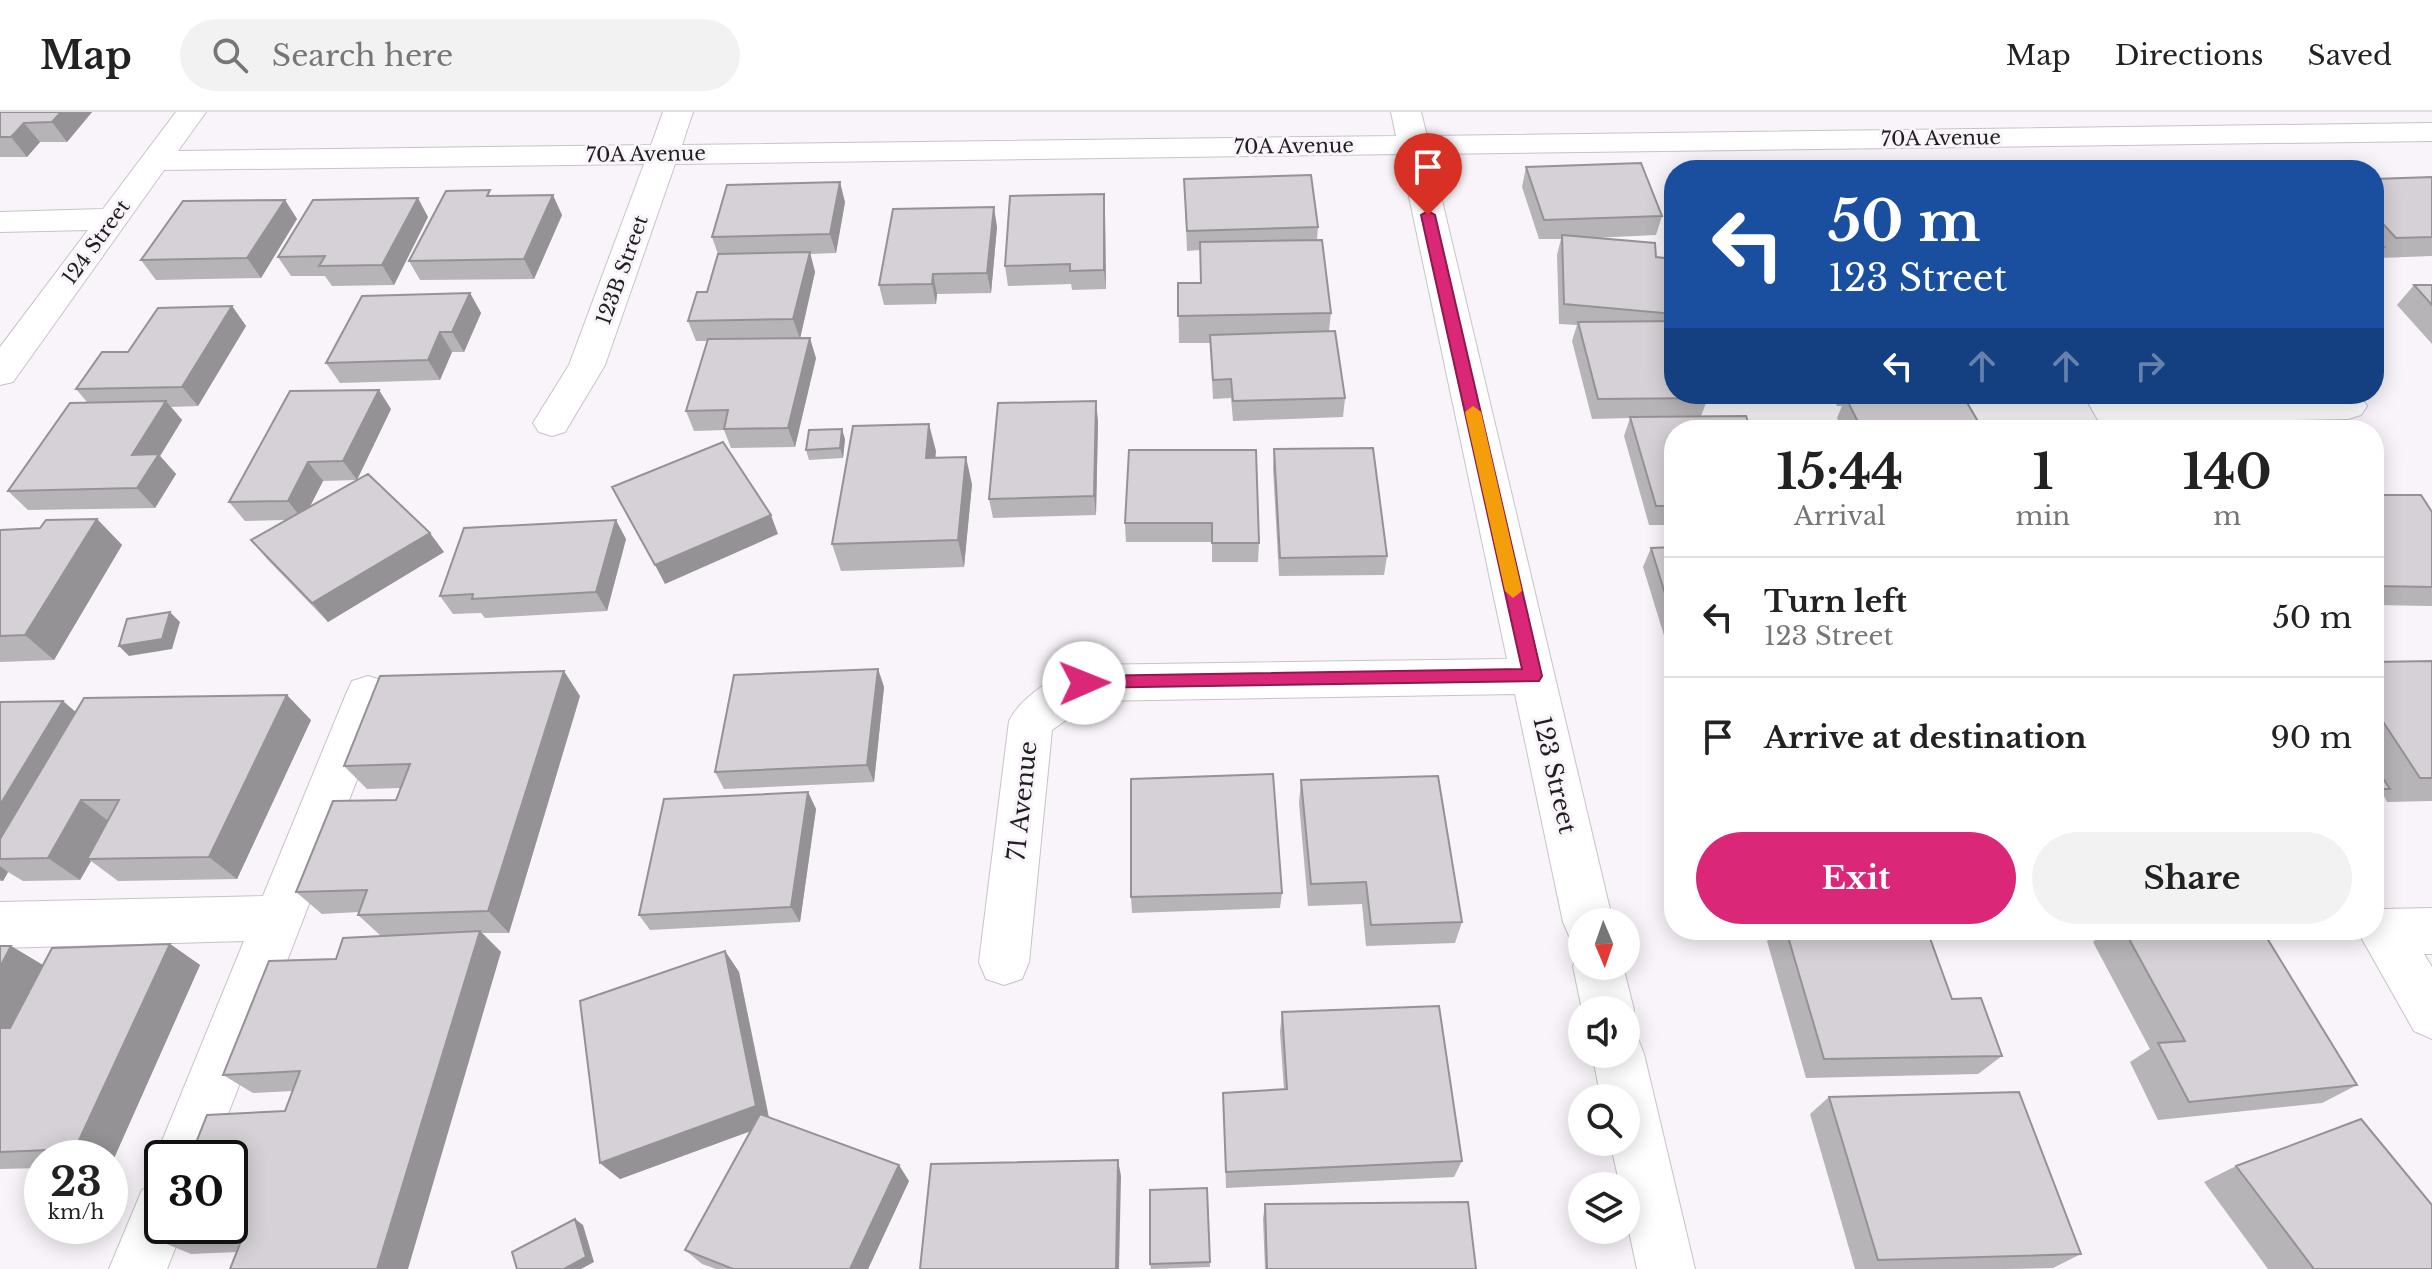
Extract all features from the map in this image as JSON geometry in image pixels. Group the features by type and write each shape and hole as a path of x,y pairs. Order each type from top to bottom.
{"street":[{"name":"124 Street","path":"0,373 191,112"},
{"name":"123B Street","path":"552,423 587,365 678,112"},
{"name":"70A Avenue","path":"155,161 664,154 1409,128 1941,138 2432,132"},
{"name":"123 Street","path":"1409,128 1585,908"},
{"path":"1941,138 1955,160"},
{"path":"0,222 113,219"},
{"path":"2107,404 2111,411 2348,406"},
{"name":"71 Avenue","path":"1004,962 1031,721 1084,683 1533,676"},
{"path":"190,1140 368,694"},
{"path":"0,925 281,918"},
{"path":"2384,932 2432,931"},
{"path":"2384,934 2432,1014"},
{"path":"1621,1068 1666,1269"},
{"path":"138,1269 148,1244"}],"building":[{"path":"0,112 61,112 52,122 24,123 11,137 0,137"},
{"path":"1641,163 1662,216 1544,220 1526,167"},
{"path":"1311,175 1318,227 1187,231 1184,179"},
{"path":"2432,177 2432,237 2396,238 2384,225 2384,179"},
{"path":"840,182 830,234 712,237 727,185"},
{"path":"490,190 487,196 553,195 524,259 409,261 446,191"},
{"path":"1104,194 1104,270 1070,271 1070,264 1005,266 1010,196"},
{"path":"418,198 382,265 319,266 325,256 278,257 313,200"},
{"path":"285,200 247,258 141,260 183,201"},
{"path":"994,207 987,273 933,274 932,284 879,285 893,209"},
{"path":"1562,235 1655,243 1656,257 1664,258 1664,313 1564,304"},
{"path":"1322,240 1331,313 1178,316 1178,283 1201,283 1200,242"},
{"path":"810,252 793,319 688,321 697,292 707,292 718,254"},
{"path":"2414,285 2432,285 2432,305"},
{"path":"470,293 452,332 440,332 428,360 326,363 362,296"},
{"path":"232,306 182,387 76,389 102,352 128,352 158,308"},
{"path":"1664,321 1664,398 1598,399 1578,322"},
{"path":"1335,331 1345,398 1233,401 1231,379 1213,380 1210,335"},
{"path":"810,338 788,428 724,429 728,410 686,411 708,339"},
{"path":"379,390 343,461 308,462 288,501 229,502 290,391"},
{"path":"166,401 132,455 159,454 137,488 8,491 70,403"},
{"path":"1096,401 1094,496 989,499 998,403"},
{"path":"1849,404 1968,404 1977,420 1857,420"},
{"path":"1746,416 1747,420 1664,420 1664,506 1656,506 1630,417"},
{"path":"929,424 926,458 966,457 958,540 832,544 853,426"},
{"path":"842,429 840,448 806,450 809,430"},
{"path":"723,442 771,515 655,565 612,487"},
{"path":"1373,448 1387,556 1280,558 1274,449"},
{"path":"1129,450 1256,450 1259,543 1212,543 1212,523 1125,523"},
{"path":"368,474 430,533 312,603 251,540"},
{"path":"2384,495 2421,495 2432,512 2432,587 2384,586"},
{"path":"97,519 25,635 0,636 0,530 40,528 46,520"},
{"path":"616,520 596,592 472,599 473,594 440,596 464,528"},
{"path":"1664,547 1664,590 1651,548"},
{"path":"170,612 162,639 119,646 127,619"},
{"path":"2432,661 2432,778 2420,778 2384,723 2384,662"},
{"path":"878,669 867,765 715,772 734,675"},
{"path":"564,671 488,911 358,915 367,890 296,892 333,801 396,800 410,764 344,766 380,676"},
{"path":"287,695 209,857 87,859 119,800 81,800 48,858 0,859 0,839 84,698"},
{"path":"63,701 0,805 0,702"},
{"path":"1273,774 1282,893 1131,897 1131,779"},
{"path":"1438,776 1462,922 1371,925 1366,882 1311,884 1301,780"},
{"path":"808,792 791,907 639,915 664,799"},
{"path":"480,931 377,1269 230,1269 240,1244 248,1244 248,1140 197,1140 207,1115 285,1111 300,1071 223,1075 269,961 336,959 343,938"},
{"path":"1789,940 1931,940 1952,999 1981,998 2002,1056 1824,1059"},
{"path":"2129,940 2268,940 2357,1085 2189,1102 2158,1043 2185,1041"},
{"path":"170,944 79,1140 24,1140 24,1151 0,1152 0,1028 10,1028 52,948"},
{"path":"0,946 11,946 0,967"},
{"path":"725,951 756,1106 600,1163 580,1001"},
{"path":"1439,1006 1462,1161 1226,1172 1223,1093 1287,1089 1282,1012"},
{"path":"2019,1092 2081,1254 1878,1260 1829,1097"},
{"path":"760,1114 899,1165 850,1269 733,1269 685,1250"},
{"path":"2361,1119 2432,1205 2432,1269 2314,1269 2236,1166"},
{"path":"1118,1160 1116,1269 920,1269 931,1164"},
{"path":"1207,1188 1210,1262 1150,1264 1150,1190"},
{"path":"1468,1202 1476,1269 1267,1269 1265,1204"},
{"path":"575,1219 586,1257 564,1269 517,1269 512,1252"}],"slow traffic":[{"path":"1473,412 1513,591"}],"route":[{"path":"1084,683 1533,676 1428,215"}]}
